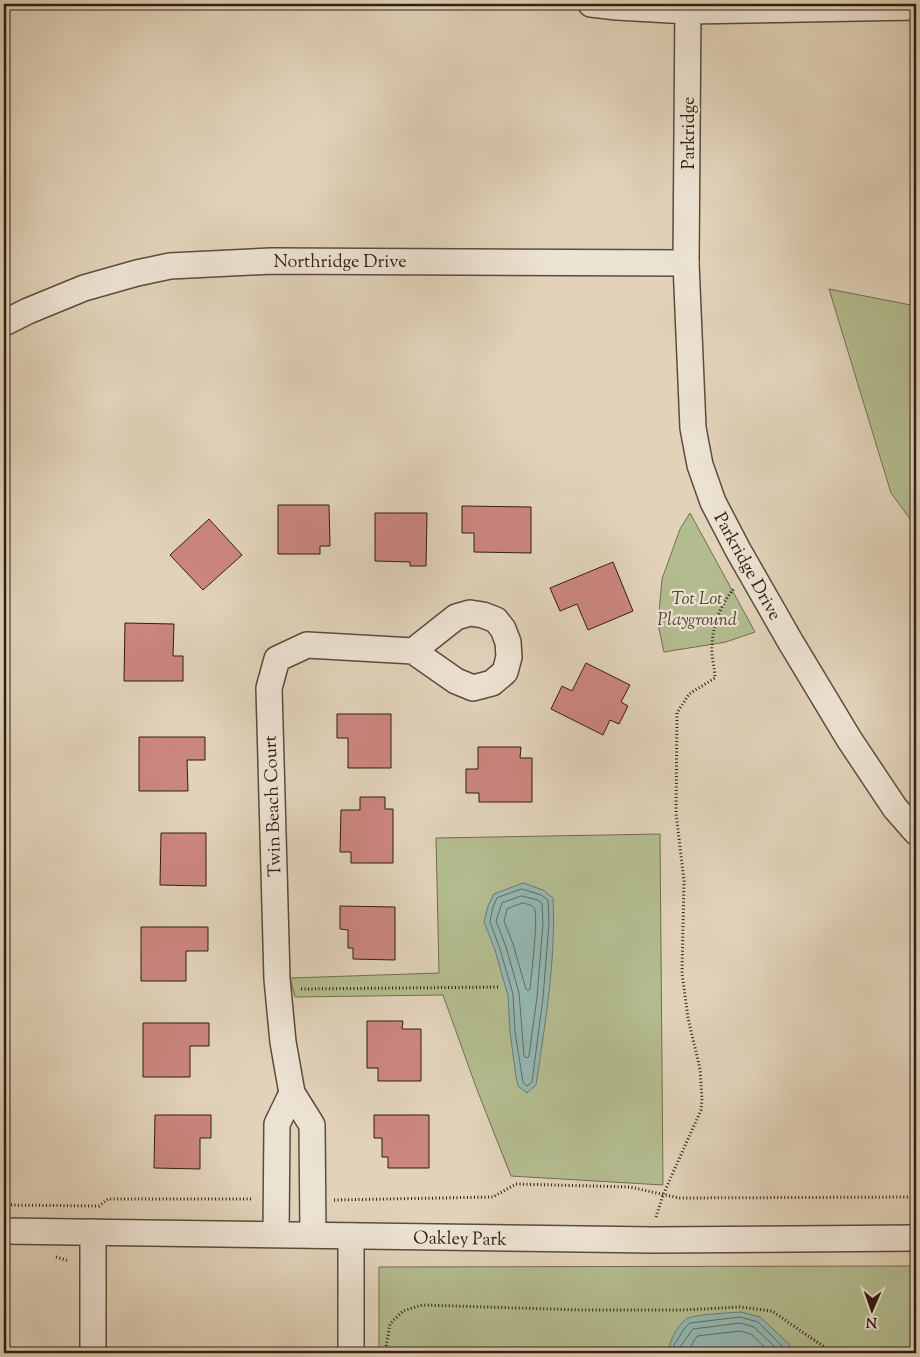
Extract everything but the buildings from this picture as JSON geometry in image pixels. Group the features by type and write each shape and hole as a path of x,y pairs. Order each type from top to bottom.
{"street":[{"path":"591,4 616,7 916,7"},
{"name":"Parkridge","path":"686,263 688,7"},
{"name":"Northridge Drive","path":"4,323 84,288 170,266 272,261 686,263"},
{"name":"Parkridge Drive","path":"686,263 693,428 700,464 713,502 752,576 849,739 894,808 916,832"},
{"name":"Twin Beach Court","path":"313,1235 312,1125 292,1093 283,1042 278,989 269,688 276,659 307,645 414,650"},
{"path":"276,1234 277,1124 292,1093"},
{"name":"Oakley Park","path":"4,1231 654,1240 916,1238"},
{"path":"93,1232 93,1353"},
{"path":"351,1236 351,1353"}],"path":[{"path":"663,1195 701,1110 702,1099 700,1069 688,1018 682,974 684,881 676,813 677,712 689,694 715,678 712,646 720,610 733,590 752,576"},
{"path":"278,989 499,987"},
{"path":"312,1200 493,1197 516,1184 630,1187 679,1198 916,1197"},
{"path":"4,1205 98,1206 108,1199 277,1200"},
{"path":"385,1353 390,1324 403,1311 422,1305 583,1310 683,1310 740,1307 772,1311 833,1353"}],"green space":[{"path":"829,289 916,306 916,527 891,493"},
{"name":"Tot Lot Playground","path":"690,513 755,632 726,642 664,652 658,624 662,579 680,529"},
{"path":"660,834 663,1185 511,1176 443,995 295,997 290,978 439,973 436,838"},
{"path":"916,1266 916,1353 379,1353 379,1267"}],"water":[{"path":"523,883 543,890 553,898 554,922 549,992 536,1085 527,1093 518,1086 510,1032 508,996 495,950 484,922 488,906 494,894"},
{"path":"741,1312 760,1317 788,1343 795,1353 668,1353 674,1335 686,1319 704,1315"}]}
